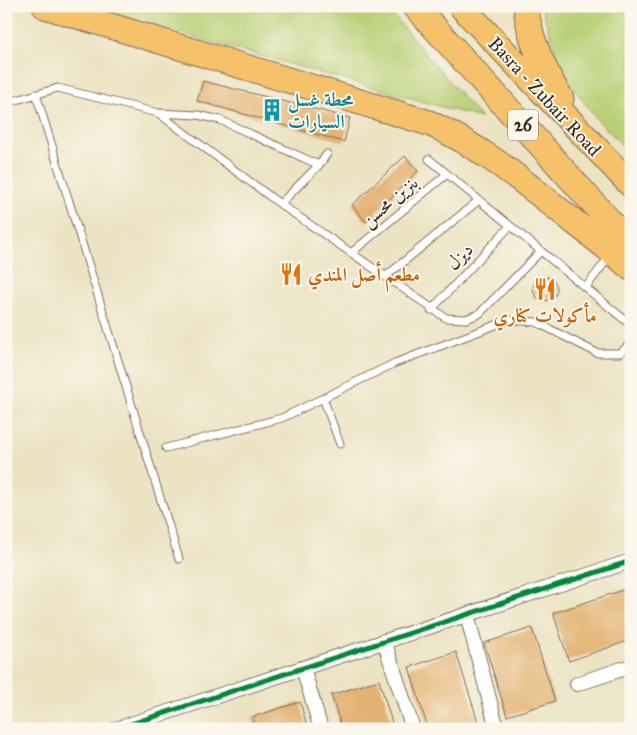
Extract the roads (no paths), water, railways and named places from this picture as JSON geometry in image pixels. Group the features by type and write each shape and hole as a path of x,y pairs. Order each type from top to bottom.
{"highway":[{"path":"45,6 428,123 478,148 625,255"},
{"name":"26","path":"415,6 625,255"},
{"name":"Basra - Zubair Road","path":"461,6 631,185"},
{"path":"526,6 534,41 544,70 564,104 598,152"}],"street":[{"path":"116,729 631,561"},
{"path":"467,615 497,729"},
{"path":"384,641 413,729"},
{"path":"577,684 631,666"},
{"path":"303,668 321,729"}],"lane":[{"path":"6,103 58,88 158,113 198,115 220,120 319,165"},
{"path":"36,94 179,560"},
{"path":"158,113 280,204 440,316 453,320 466,319 479,314 541,251"},
{"path":"280,204 319,165 327,154"},
{"path":"429,160 586,287 631,326"},
{"name":"بنزين محسن","path":"351,253 447,174"},
{"path":"385,276 479,200"},
{"name":"ديزل","path":"431,310 510,226"},
{"path":"586,287 625,255"},
{"path":"166,448 282,418 403,360 509,320 536,322 597,353 620,352 631,343"},
{"path":"323,398 340,444"}],"place":[{"name":"محطة غسل السيارات","path":"272,110"},
{"name":"مطعم أصل المندي","path":"291,274"},
{"name":"مأكولات كناري","path":"545,289"}]}
